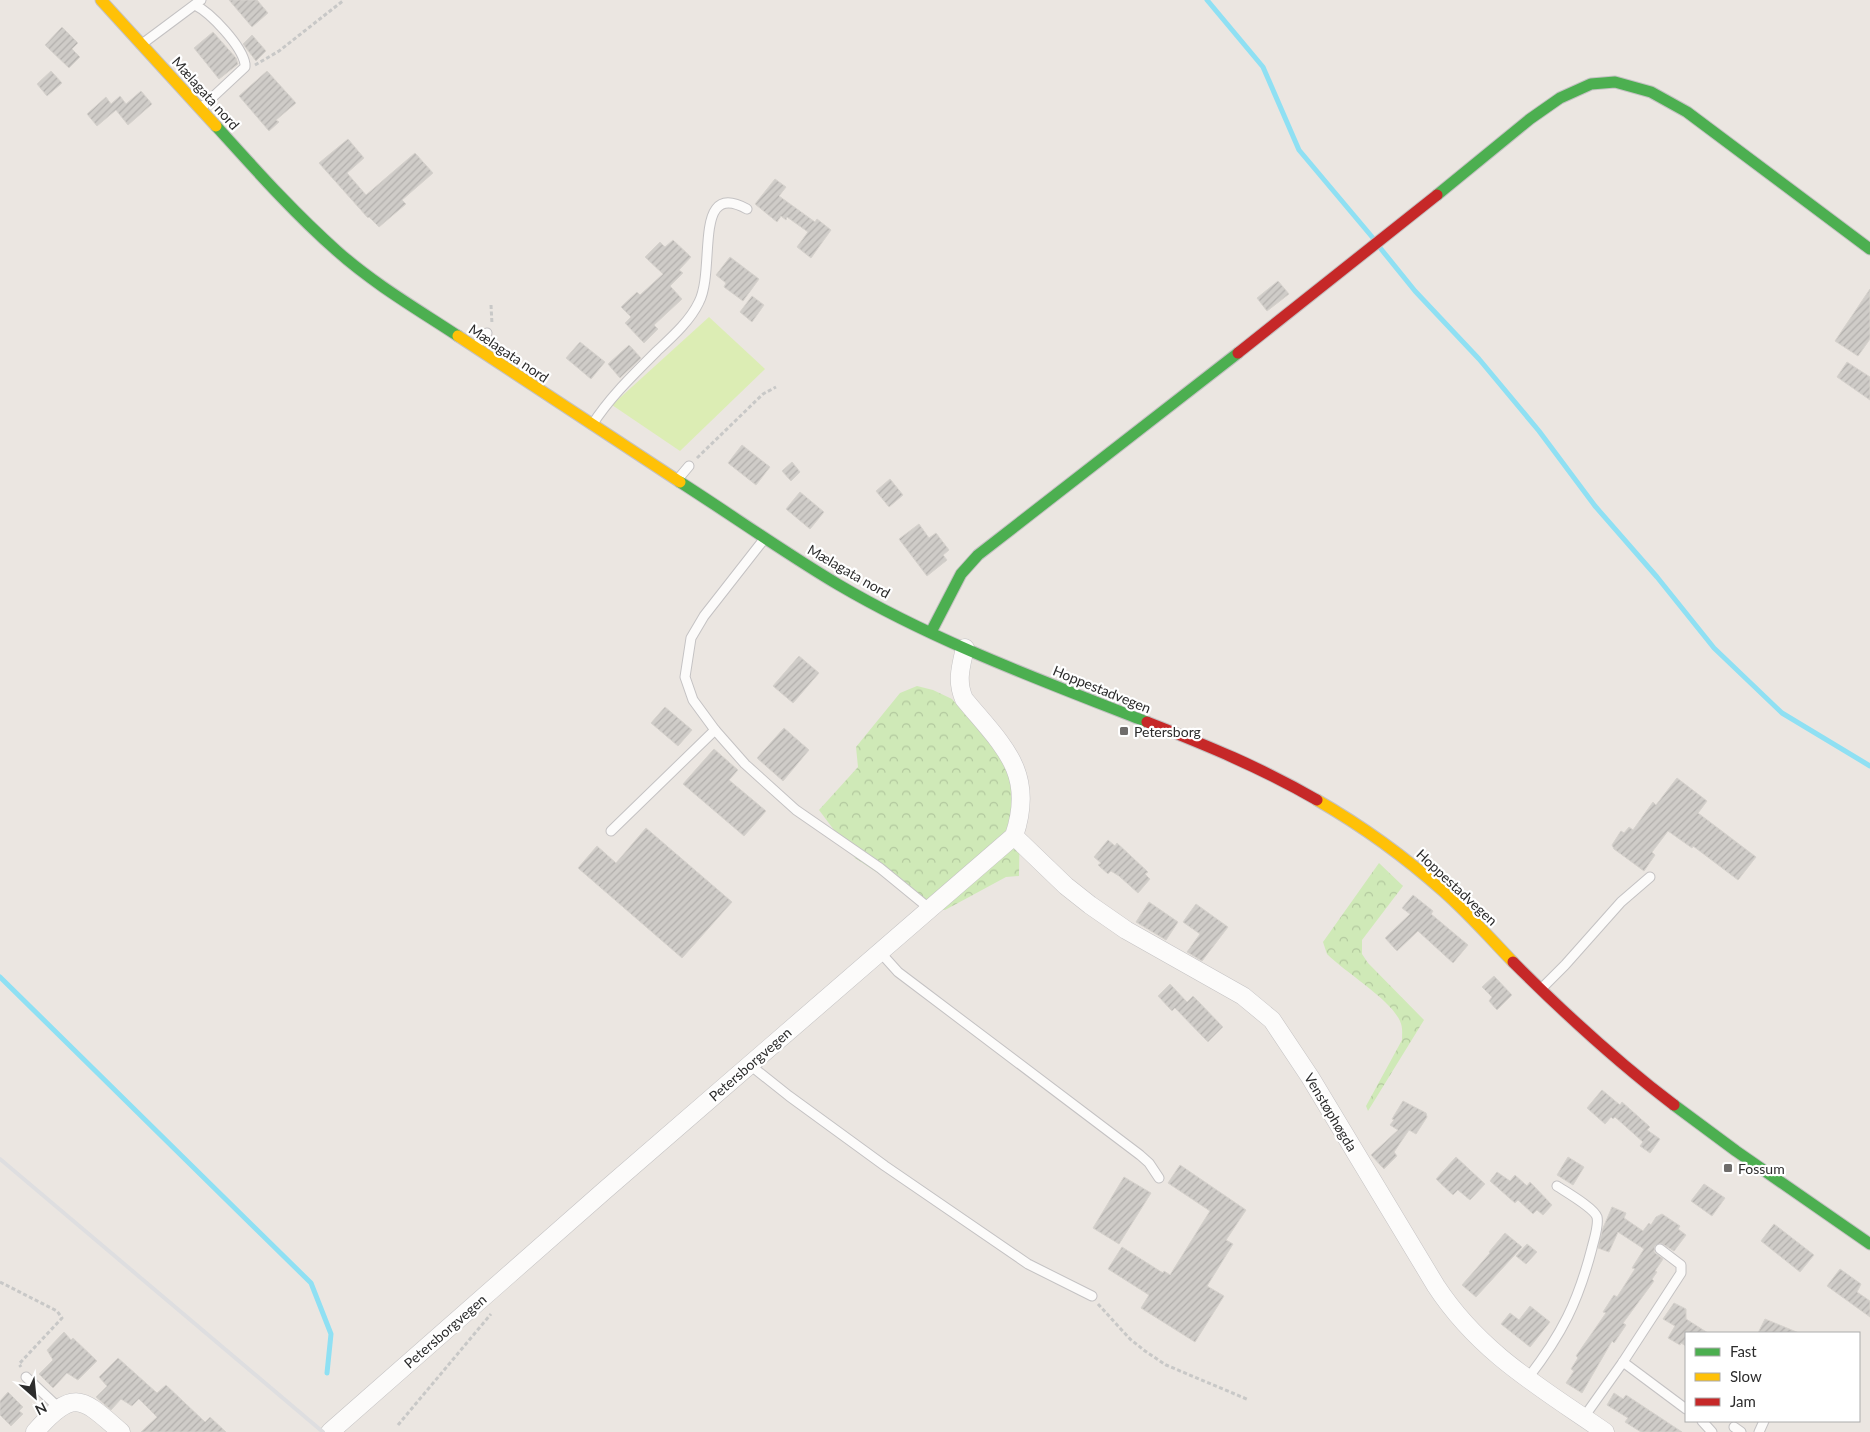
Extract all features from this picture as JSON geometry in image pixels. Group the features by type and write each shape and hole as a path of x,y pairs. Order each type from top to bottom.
{"main road":[{"name":"Mælagata nord","path":"101,0 279,196 338,252 374,280 676,481 840,585 965,648"},
{"path":"931,632 961,574 978,555 1369,251 1555,100 1592,84 1614,82 1638,86 1666,100 1870,249"},
{"name":"Hoppestadvegen","path":"965,648 1050,685 1226,753 1312,795 1354,822 1420,871 1469,916 1540,990 1598,1045 1644,1083 1736,1151 1870,1244"}],"street":[{"path":"965,648 959,678 960,690 964,699 1012,759 1020,781 1021,814 1014,836"},
{"name":"Petersborgvegen","path":"330,1432 1014,836"},
{"name":"Venstøphøgda","path":"1014,836 1066,886 1090,905 1126,930 1243,996 1272,1020 1310,1077 1449,1306 1483,1344 1605,1432"},
{"path":"36,1432 59,1408 69,1402 80,1401 89,1404 120,1432"}],"lane":[{"path":"142,44 198,3 211,16 237,47 244,58 244,67 200,109"},
{"path":"592,426 614,394 679,331 699,303 705,280 712,219 716,208 722,204 730,203 747,209"},
{"path":"475,348 487,333"},
{"path":"676,481 689,466"},
{"path":"765,538 704,616 691,638 686,657 685,677 692,700 745,764 796,810 880,868 930,909"},
{"path":"611,831 715,730"},
{"path":"1540,990 1621,902 1650,877"},
{"path":"880,952 898,972 1149,1163 1159,1178"},
{"path":"750,1065 885,1166 1028,1264 1092,1296"},
{"path":"1528,1378 1565,1325 1574,1305 1584,1278 1597,1223 1594,1213 1557,1186"},
{"path":"1584,1418 1623,1362 1682,1269 1677,1261 1660,1249"},
{"path":"1623,1362 1685,1408"},
{"path":"26,1377 59,1408"},
{"path":"1703,1422 1712,1432"}],"path":[{"path":"244,67 259,64 279,51 344,0"},
{"path":"689,466 763,394 776,387"},
{"path":"0,1282 57,1311 62,1318 19,1364 26,1377"},
{"path":"1092,1296 1130,1339 1166,1365 1249,1400"},
{"path":"398,1425 494,1311"}],"green space":[{"path":"709,317 765,369 680,451 612,405"},
{"path":"917,686 933,690 952,699 1006,762 1020,808 1019,876 1006,877 945,910 934,910 855,858 819,810 858,767 856,747 900,693"},
{"path":"1379,863 1403,886 1362,940 1362,954 1368,963 1424,1020 1368,1111 1366,1106 1402,1040 1401,1024 1395,1013 1378,995 1327,954 1323,942"}],"building":[{"path":"229,0 257,0 268,13 252,27"},
{"path":"62,27 78,43 72,49 80,57 69,68 45,45"},
{"path":"213,32 236,58 238,64 219,79 194,48"},
{"path":"252,35 266,51 256,61 243,44"},
{"path":"51,71 62,83 47,96 37,84"},
{"path":"267,71 296,103 276,120 279,122 269,131 239,96"},
{"path":"141,91 152,104 128,125 116,110 97,126 87,114 106,97 111,104 120,96 126,104"},
{"path":"348,139 364,158 347,173 366,195 415,153 433,173 402,200 406,204 379,227 368,218 319,163"},
{"path":"775,179 786,187 779,196 815,222 817,219 831,230 811,258 797,247 808,232 787,217 786,220 781,216 777,222 755,204"},
{"path":"673,240 691,257 679,270 683,273 670,286 682,299 654,325 658,329 644,343 625,323 631,317 621,307 637,292 640,295 663,274 645,257 660,242 665,247"},
{"path":"730,257 759,279 743,301 724,287 726,283 716,275"},
{"path":"1278,281 1289,294 1267,311 1257,298"},
{"path":"1870,289 1870,339 1858,356 1835,341"},
{"path":"752,296 764,305 752,322 740,312"},
{"path":"580,342 605,362 591,379 566,358"},
{"path":"629,345 641,358 620,378 608,364"},
{"path":"1847,362 1870,377 1870,400 1837,377"},
{"path":"742,445 770,467 756,485 728,463"},
{"path":"792,462 800,472 791,481 782,471"},
{"path":"890,479 903,495 889,507 876,491"},
{"path":"800,492 824,512 810,529 786,509"},
{"path":"919,524 929,538 936,533 949,550 943,555 947,560 927,576 899,539"},
{"path":"799,656 819,673 793,703 773,686"},
{"path":"665,707 692,730 678,746 651,723"},
{"path":"784,728 809,750 783,781 757,758"},
{"path":"714,749 738,770 729,780 766,811 744,836 683,784"},
{"path":"1677,778 1707,801 1698,813 1756,857 1738,880 1693,846 1692,848 1668,831 1652,852 1655,855 1644,871 1614,849 1612,845 1621,831 1624,833 1629,827 1633,830 1653,802 1656,805"},
{"path":"646,828 732,902 682,958 578,868 597,846 616,863"},
{"path":"1108,840 1115,846 1117,843 1148,872 1145,874 1150,879 1138,893 1119,876 1111,871 1108,874 1098,865 1101,863 1094,857"},
{"path":"1413,895 1433,911 1431,914 1468,945 1453,963 1418,931 1397,951 1385,938 1410,914 1402,908"},
{"path":"1149,902 1178,922 1166,940 1136,922"},
{"path":"1196,904 1228,927 1202,961 1187,952 1200,934 1183,922"},
{"path":"1494,976 1512,995 1497,1010 1489,1001 1492,997 1482,987"},
{"path":"1170,984 1187,1002 1193,996 1223,1027 1208,1042 1175,1008 1172,1011 1158,996"},
{"path":"1602,1090 1620,1105 1622,1102 1650,1127 1647,1130 1660,1139 1650,1153 1640,1146 1643,1142 1615,1117 1613,1119 1611,1117 1605,1124 1587,1108"},
{"path":"1403,1101 1426,1113 1427,1117 1416,1134 1409,1130 1394,1152 1397,1156 1384,1169 1371,1155 1398,1130 1390,1125"},
{"path":"1456,1157 1485,1184 1470,1200 1458,1190 1453,1195 1436,1179"},
{"path":"1568,1157 1584,1167 1573,1185 1557,1175"},
{"path":"1180,1165 1246,1210 1226,1240 1233,1244 1207,1286 1224,1296 1195,1342 1141,1308 1149,1295 1108,1269 1122,1247 1163,1273 1164,1271 1170,1275 1210,1211 1168,1183"},
{"path":"1497,1172 1510,1181 1515,1175 1527,1186 1530,1182 1552,1205 1543,1215 1537,1210 1533,1214 1518,1200 1515,1203 1490,1181"},
{"path":"1124,1177 1151,1193 1119,1244 1093,1228"},
{"path":"1704,1184 1725,1198 1712,1216 1691,1201"},
{"path":"1612,1207 1626,1213 1624,1218 1643,1231 1649,1223 1651,1225 1656,1217 1662,1214 1680,1226 1678,1229 1686,1235 1674,1251 1661,1243 1655,1246 1654,1252 1663,1259 1655,1271 1657,1272 1652,1279 1654,1281 1623,1323 1626,1325 1614,1343 1612,1341 1582,1393 1566,1383 1574,1371 1571,1369 1578,1358 1576,1356 1606,1313 1603,1312 1614,1295 1617,1297 1635,1269 1632,1268 1644,1249 1618,1232 1609,1252 1598,1248 1603,1228"},
{"path":"1774,1224 1814,1255 1800,1272 1761,1241"},
{"path":"1505,1233 1522,1247 1476,1297 1462,1285"},
{"path":"1527,1244 1537,1252 1526,1264 1516,1256"},
{"path":"1840,1269 1861,1284 1857,1292 1870,1301 1870,1317 1827,1286"},
{"path":"1674,1303 1686,1309 1686,1319 1706,1332 1685,1332 1685,1345 1681,1343 1680,1345 1668,1338 1675,1326 1663,1319"},
{"path":"1530,1306 1550,1322 1530,1347 1501,1324 1510,1313 1519,1320"},
{"path":"1765,1319 1797,1332 1758,1332"},
{"path":"64,1332 97,1361 78,1380 67,1373 53,1388 39,1374 53,1360 47,1350"},
{"path":"118,1358 157,1393 166,1385 205,1422 210,1417 226,1432 141,1432 157,1417 139,1399 132,1406 121,1399 111,1410 96,1397 107,1386 99,1377"},
{"path":"8,1392 23,1407 19,1411 23,1414 11,1426 0,1415 0,1401"},
{"path":"1614,1393 1623,1399 1626,1395 1682,1432 1641,1432 1625,1422 1628,1418 1607,1405"}],"waterway":[{"path":"1207,0 1263,67 1299,150 1373,238"},
{"path":"1381,249 1415,291 1479,359 1539,431 1595,506 1657,577 1714,648 1782,713 1870,766"},
{"path":"0,977 311,1283 331,1334 327,1373"}],"railway":[{"path":"0,1159 323,1432"}],"traffic: fast":[{"path":"1437,195 1530,119 1560,98 1591,84 1615,82 1651,92 1687,112 1870,249"},
{"path":"216,126 290,206 337,251 381,285 458,336"},
{"path":"931,632 961,574 978,555 1238,353"},
{"path":"680,482 799,560 876,606 990,660 1147,722"},
{"path":"1674,1105 1736,1151 1870,1244"}],"traffic: slow":[{"path":"101,0 216,126"},
{"path":"458,336 680,482"},
{"path":"1317,800 1382,842 1428,878 1461,908 1513,962"}],"traffic: jam":[{"path":"1238,353 1437,195"},
{"path":"1147,722 1234,758 1317,800"},
{"path":"1513,962 1591,1036 1674,1105"}],"place":[{"name":"Petersborg","path":"1124,731"},
{"name":"Fossum","path":"1728,1168"}]}
